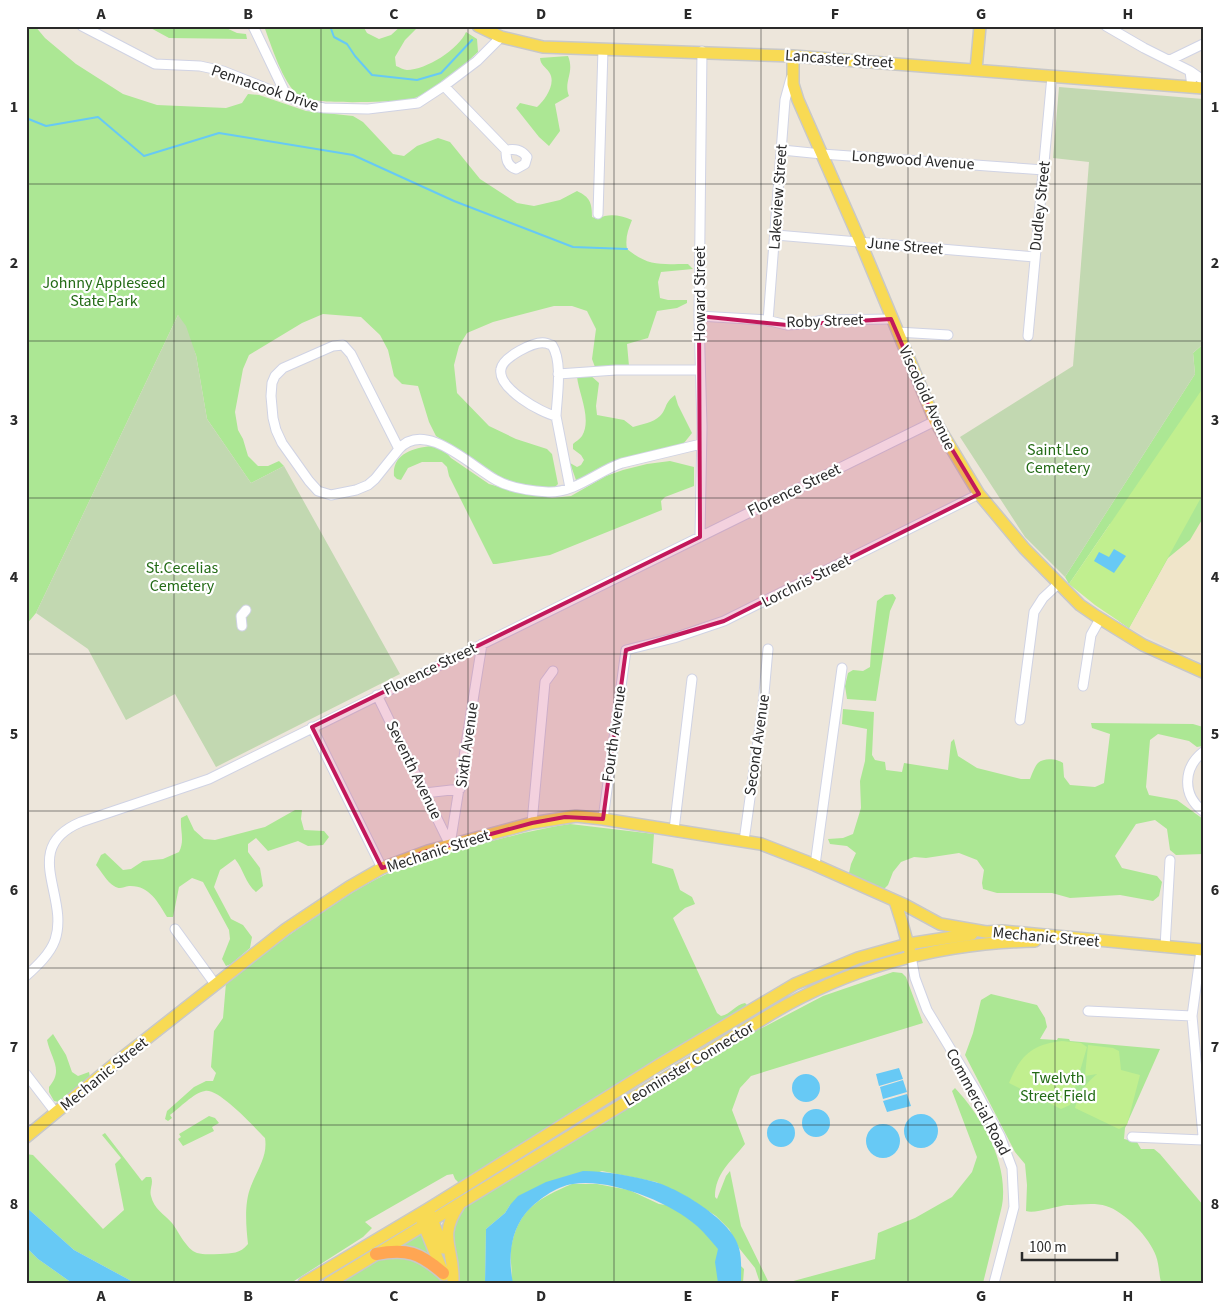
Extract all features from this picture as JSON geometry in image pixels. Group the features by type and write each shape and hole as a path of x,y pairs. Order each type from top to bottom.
{"highway":[{"path":"376,1254 407,1251 424,1258 449,1280"}],"main road":[{"name":"Lancaster Street","path":"478,26 501,37 540,46 794,56 1197,88"},
{"path":"976,70 980,26"},
{"name":"Viscoloid Avenue","path":"794,56 792,73 795,92 935,421 980,494 1024,548 1080,605 1143,645 1203,672"},
{"name":"Mechanic Street","path":"26,1137 122,1058 286,929 349,887 382,868 428,851 532,823 565,817 603,819 744,840 777,849 895,901 940,924 986,932 1202,950"},
{"path":"895,901 911,956"},
{"name":"Leominster Connector","path":"329,1283 376,1254 426,1217 659,1065 795,984 858,958 908,944 986,932"},
{"name":"Leominster Connector","path":"304,1283 426,1217 460,1204 788,1004 817,989 859,972 911,956 971,945 1084,940"},
{"path":"449,1280 453,1270 447,1244 447,1232 450,1221 460,1204"},
{"path":"426,1217 449,1280"}],"street":[{"name":"Pennacook Drive","path":"82,26 155,64 200,66 223,71 308,105 324,108 368,109 418,103 477,61 501,37"},
{"path":"253,26 287,97"},
{"path":"1106,26 1190,71 1203,80"},
{"path":"1170,60 1203,44"},
{"path":"598,214 603,49"},
{"name":"Howard Street","path":"700,537 699,316 702,51"},
{"path":"1190,71 1197,88"},
{"name":"Lakeview Street","path":"768,321 786,100 792,73"},
{"name":"Dudley Street","path":"1028,336 1052,76"},
{"path":"444,86 506,150"},
{"name":"Longwood Avenue","path":"782,150 1044,170"},
{"name":"June Street","path":"776,235 1034,257"},
{"name":"Roby Street","path":"699,316 768,321 787,325 824,320 892,318"},
{"path":"897,332 948,335"},
{"path":"556,416 546,414 519,396 502,380 500,370 504,361 530,346 546,343 556,350 558,374 556,416 570,488"},
{"path":"399,450 351,354 343,345 334,346 283,368 275,376 272,383 271,396 276,430 282,443 309,481 322,493 340,495 368,485 375,479 399,450 403,444 409,442 433,441 444,445 495,480 547,492 570,488 612,467 632,460 701,444"},
{"path":"558,374 616,370 700,370"},
{"name":"Florence Street","path":"26,976 46,954 56,937 57,916 49,859 53,844 61,833 81,822 198,783 935,421"},
{"name":"Lorchris Street","path":"626,650 674,638 724,621 980,494"},
{"path":"1020,720 1034,612 1042,598 1058,584"},
{"path":"242,626 241,616 246,610"},
{"path":"1083,686 1092,635 1100,619"},
{"name":"Sixth Avenue","path":"450,845 482,644"},
{"name":"Second Avenue","path":"744,840 763,705 768,649"},
{"name":"Fourth Avenue","path":"603,819 626,650"},
{"path":"815,865 842,668"},
{"path":"532,823 545,682 552,671"},
{"path":"674,830 692,679"},
{"name":"Seventh Avenue","path":"378,695 450,845"},
{"path":"312,727 382,868"},
{"path":"1203,752 1192,764 1187,776 1187,785 1193,802 1203,810"},
{"path":"426,793 460,789"},
{"path":"1165,947 1170,860"},
{"path":"175,929 215,984"},
{"path":"1132,1137 1203,1138 1192,1016 1202,950"},
{"name":"Commercial Road","path":"911,956 915,978 927,1010 980,1098 1000,1136 1012,1168 1014,1207 994,1283"},
{"path":"1088,1011 1192,1016"},
{"path":"26,1074 56,1113"}],"highlighted area":[{"path":"699,316 787,325 891,319 935,421 979,494 724,621 626,650 603,819 565,817 532,823 428,851 382,868 312,727 700,537"}],"shaded area":[{"path":"1203,494 1203,664 1129,628"}],"green space":[{"name":"Johnny Appleseed State Park","path":"26,26 35,26 45,38 76,64 123,94 157,105 226,108 242,103 248,94 259,95 306,111 353,116 363,122 393,154 404,156 417,146 438,138 450,142 480,179 517,203 534,206 560,200 577,191 589,201 592,217 598,219 614,215 632,220 627,234 626,245 627,249 635,255 649,262 688,264 693,269 661,272 658,282 660,298 687,300 687,303 677,308 657,311 648,338 627,344 629,366 595,367 592,359 596,329 587,311 572,306 554,306 493,322 467,333 459,346 454,365 457,393 489,426 516,439 547,449 552,454 558,484 554,488 548,489 515,484 500,478 436,436 429,422 418,386 402,384 394,376 388,350 380,335 361,317 323,314 302,323 249,355 243,369 235,412 238,430 248,456 258,466 268,466 279,461 284,466 251,483 207,419 196,355 178,315 36,613 26,625"},
{"path":"147,26 222,26 237,33 246,34 247,39 169,38"},
{"path":"264,26 363,26 367,33 379,39 391,35 401,26 419,26 405,40 395,57 396,66 406,70 415,69 441,57 457,45 466,32 477,39 478,52 453,74 416,98 405,101 318,101 298,95 287,82"},
{"path":"568,56 570,62 567,86 569,96 555,104 560,131 549,146 539,137 516,108 520,103 537,107 549,91 552,81 551,76 540,58"},
{"name":"Saint Leo Cemetery","path":"1059,87 1203,99 1203,344 1193,353 1195,374 1065,577 1025,537 960,437 1073,366 1089,162 1053,158"},
{"name":"St.Cecelias Cemetery","path":"178,315 186,326 196,355 207,419 251,483 284,466 400,674 216,767 175,694 126,720 88,649 36,613"},
{"path":"1201,346 1203,347 1203,518 1190,540 1168,558 1129,628 1119,621 1110,524 1069,584 1065,577 1195,374 1193,353"},
{"path":"590,375 599,383 596,406 597,415 624,420 633,427 651,422 657,418 675,395 692,433 684,443 617,461 579,481 576,480 570,463 577,467 584,460 573,449 573,444 582,436 586,422 577,377"},
{"path":"1203,388 1203,494 1129,628 1095,605 1069,584"},
{"path":"431,446 442,448 451,458 489,484 552,498 571,496 606,476 623,470 670,461 694,467 694,486 665,497 661,501 662,510 550,555 493,564 449,476 447,467 442,462 422,462 408,468 401,480 394,476 394,468 400,457 417,448"},
{"path":"893,594 896,598 890,611 876,701 847,699 845,686 848,673 853,670 863,671 870,667 877,601 885,595"},
{"path":"843,709 874,712 872,755 875,760 885,762 886,770 902,772 904,763 948,770 951,742 954,739 958,756 977,768 1021,779 1030,779 1038,763 1047,759 1054,760 1063,763 1064,777 1070,785 1095,787 1104,783 1110,734 1092,728 1091,723 1193,724 1203,727 1202,746 1197,747 1189,741 1158,734 1150,740 1146,787 1149,795 1177,800 1203,819 1203,854 1176,855 1170,850 1167,829 1155,820 1136,824 1115,856 1122,868 1157,876 1162,882 1159,896 1153,901 1120,895 1070,898 1052,893 997,893 983,889 984,870 977,860 959,853 926,858 914,857 901,862 884,889 852,877 849,873 856,853 847,846 830,844 828,839 843,838 853,834 861,808 860,781 865,761 867,729 842,724"},
{"path":"295,810 302,810 301,819 304,830 324,831 329,837 323,845 308,846 298,841 268,851 256,838 248,844 248,852 260,868 263,886 256,892 249,885 235,859 220,870 214,887 231,919 243,925 252,937 250,948 226,966 222,959 230,939 229,930 203,882 192,878 179,887 173,917 167,917 156,900 147,891 136,886 116,887 109,882 96,865 101,855 105,853 123,870 131,869 143,861 163,859 179,852 182,839 181,818 187,815 194,830 204,839 215,840 265,827"},
{"path":"570,824 654,834 652,863 673,869 680,890 692,897 695,904 685,908 673,918 717,1013 721,1016 742,1004 745,1003 748,1006 459,1183 453,1174 447,1175 365,1222 372,1228 363,1237 291,1283 135,1283 74,1250 26,1207 26,1154 33,1155 103,1229 124,1210 115,1164 121,1158 102,1135 105,1133 142,1181 146,1177 151,1177 152,1201 172,1223 189,1248 197,1253 205,1254 232,1253 242,1250 248,1244 247,1200 265,1151 265,1138 228,1102 211,1092 200,1092 170,1115 172,1118 168,1121 165,1119 167,1111 194,1087 206,1081 213,1081 216,1073 211,1067 214,1031 223,1018 226,983 334,904 404,866 507,837"},
{"path":"893,972 902,973 906,977 923,1023 751,1076 740,1088 732,1110 745,1144 721,1174 715,1197 717,1199 726,1176 730,1171 741,1226 769,1283 760,1283 755,1268 739,1248 729,1229 716,1216 687,1197 656,1182 602,1171 510,1205 505,1213 486,1229 485,1283 459,1283 452,1254 451,1240 457,1219 468,1205 752,1032 823,996"},
{"name":"Twelvth Street Field","path":"991,994 1037,1005 1045,1018 1047,1027 1040,1039 1057,1040 1058,1038 1069,1039 1070,1041 1160,1049 1125,1128 1124,1139 1137,1142 1141,1149 1154,1149 1160,1154 1203,1205 1203,1283 1161,1283 1157,1259 1148,1241 1136,1226 1121,1213 1113,1209 1097,1204 1086,1204 1026,1211 1027,1185 1025,1164 1015,1152 965,1055 973,1033 981,1000"},
{"path":"53,1034 66,1055 72,1072 78,1076 89,1072 90,1077 64,1101 59,1102 54,1101 49,1092 49,1087 56,1075 55,1064 47,1040"},
{"name":"Twelvth Street Field","path":"1062,1041 1081,1043 1087,1047 1070,1105 1061,1109 1009,1083 1018,1065 1028,1053 1043,1045"},
{"path":"1088,1045 1113,1048 1119,1051 1121,1070 1140,1075 1127,1125 1119,1129 1075,1108 1083,1089 1097,1074 1085,1076"},
{"path":"955,1088 982,1124 996,1152 1003,1181 1002,1206 983,1283 786,1283 875,1259 878,1233 915,1218 952,1197 972,1172 977,1157 952,1091"},
{"path":"209,1116 215,1118 219,1123 212,1127 214,1131 183,1146 178,1139 181,1137 179,1134"},
{"path":"572,1184 597,1184 629,1190 659,1204 679,1207 744,1269 743,1283 510,1283 512,1274 511,1248 514,1235 525,1214 540,1200"},
{"path":"421,1233 435,1261 399,1246"},
{"path":"26,1247 38,1259 72,1283 26,1283"},
{"path":"389,1257 415,1258 438,1276 441,1283 339,1283 377,1261"}],"water":[{"path":"1114,549 1126,556 1114,573 1094,561 1099,552 1109,557"},
{"path":"899,1068 903,1079 879,1086 876,1074"},
{"path":"806,1074 816,1078 820,1088 816,1098 806,1102 796,1098 792,1088 796,1078"},
{"path":"903,1080 907,1092 883,1099 880,1087"},
{"path":"907,1094 911,1106 887,1112 883,1101"},
{"path":"816,1109 826,1113 830,1123 826,1133 816,1137 806,1133 802,1123 806,1113"},
{"path":"921,1114 933,1119 938,1131 933,1143 921,1148 909,1143 904,1131 909,1119"},
{"path":"781,1119 791,1123 795,1133 791,1143 781,1147 771,1143 767,1133 771,1123"},
{"path":"883,1124 895,1129 900,1141 895,1153 883,1158 871,1153 866,1141 871,1129"},
{"path":"583,1171 619,1174 655,1182 678,1191 704,1208 727,1227 735,1238 741,1257 741,1283 718,1283 715,1262 718,1249 700,1229 685,1217 671,1208 639,1194 621,1188 588,1183 567,1185 560,1188 541,1199 530,1209 520,1221 513,1238 511,1274 513,1283 485,1283 486,1229 505,1213 518,1196 546,1182"},
{"path":"26,1207 74,1250 135,1283 72,1283 38,1259 26,1247"}],"waterway":[{"path":"330,26 334,37 347,44 372,75 417,80 441,73 472,40"},
{"path":"26,118 46,126 98,117 144,156 219,133 353,155 454,201 573,247 627,249"}]}
